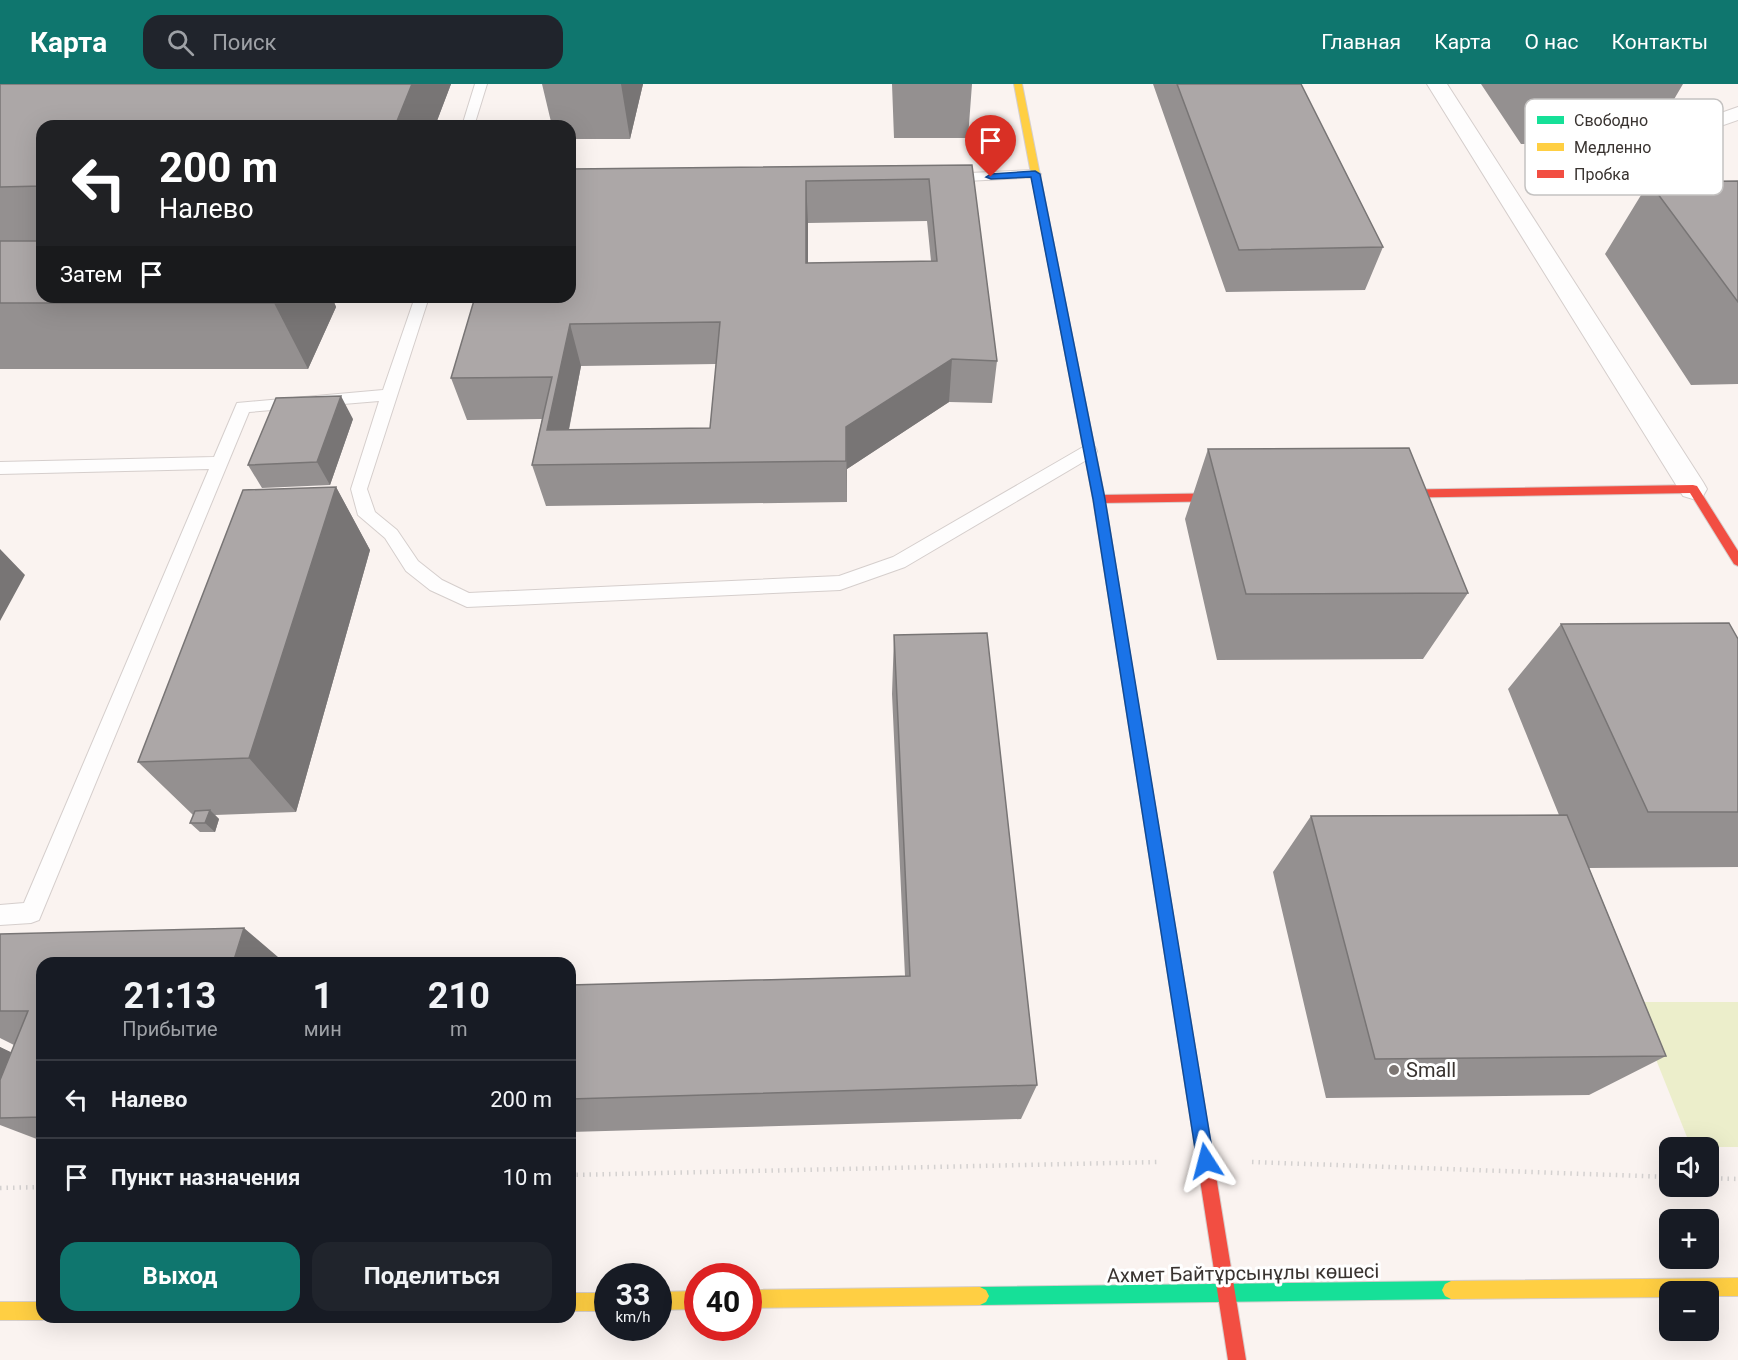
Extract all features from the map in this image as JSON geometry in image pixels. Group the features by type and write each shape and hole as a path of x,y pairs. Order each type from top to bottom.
{"street":[{"path":"1018,84 1099,499 1237,1360"},
{"path":"1437,84 1738,561"},
{"path":"1723,118 1738,113"},
{"path":"1692,195 1738,252"},
{"path":"1373,494 1693,489"},
{"path":"1099,499 1254,496"},
{"name":"Ахмет Байтұрсынұлы көшесі","path":"762,1299 1738,1287"},
{"path":"576,1302 594,1302"},
{"path":"0,1311 36,1311"}],"lane":[{"path":"470,120 481,84"},
{"path":"933,178 1035,174"},
{"path":"420,303 359,489 367,515 391,534 412,566 436,585 467,600 840,583 899,562 1089,451"},
{"path":"0,915 31,913 243,407 389,395"},
{"path":"0,468 220,463"}],"path":[{"path":"576,1175 1206,1161 1659,1177"},
{"path":"1719,1178 1738,1179"},
{"path":"0,1188 36,1187"}],"green space":[{"path":"1633,1002 1738,1002 1738,1147 1719,1147 1719,1137 1687,1137"}],"building":[{"path":"0,84 412,84 397,120 36,120 36,186 0,187"},
{"path":"1177,84 1301,84 1383,247 1239,250"},
{"path":"972,165 997,361 952,359 846,427 846,461 532,465 552,377 451,378 473,303 576,303 576,169","holes":["929,179 937,261 806,263 806,181","720,322 710,428 547,430 570,324"]},
{"path":"1723,181 1738,181 1738,302 1659,195 1723,195"},
{"path":"0,241 36,241 36,303 0,303"},
{"path":"341,396 317,462 248,465 276,398"},
{"path":"1409,448 1468,593 1246,594 1208,449"},
{"path":"336,487 249,758 138,762 243,490"},
{"path":"1729,623 1738,639 1738,812 1648,812 1561,624"},
{"path":"987,633 1037,1085 576,1099 576,985 910,976 894,635"},
{"path":"210,810 205,823 190,823 195,811"},
{"path":"1567,815 1666,1056 1375,1059 1311,816"},
{"path":"244,928 235,957 36,957 36,1117 0,1118 0,1080 28,1011 0,1011 0,934"}],"traffic: fast":[{"path":"1065,326 1099,499 1117,612"},
{"path":"980,1296 1451,1290"}],"traffic: slow":[{"path":"1018,84 1065,326"},
{"path":"1117,612 1195,1096"},
{"path":"1451,1290 1738,1287"},
{"path":"762,1299 980,1296"},
{"path":"672,1301 684,1300"},
{"path":"576,1302 594,1302"},
{"path":"0,1311 36,1311"}],"traffic: jam":[{"path":"1383,494 1693,489 1738,561"},
{"path":"1099,499 1236,497"},
{"path":"1195,1096 1237,1360"}],"place":[{"name":"Small","path":"1394,1070"}],"route":[{"path":"991,177 1035,174 1099,499 1206,1161"}]}
